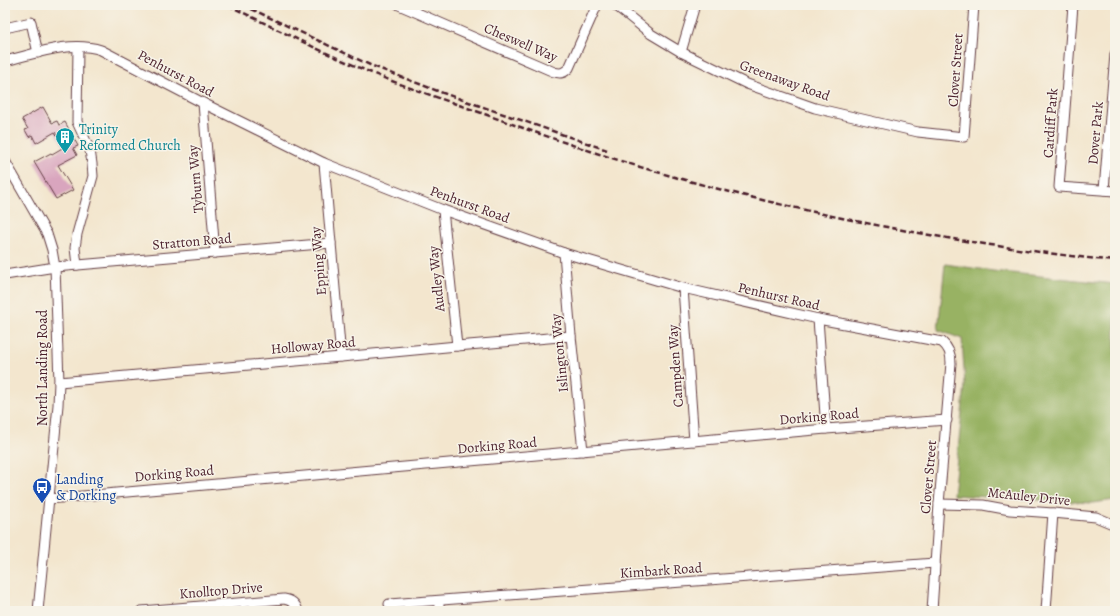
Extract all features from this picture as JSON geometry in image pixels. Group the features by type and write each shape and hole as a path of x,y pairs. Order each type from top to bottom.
{"street":[{"name":"Cheswell Way","path":"399,5 554,72 561,73 569,68 597,5"},
{"name":"Greenaway Road","path":"615,5 651,34 681,52 747,84 815,108 918,132 964,137"},
{"path":"681,52 695,5"},
{"name":"Clover Street","path":"964,137 974,5"},
{"name":"Cardiff Park","path":"1073,5 1059,187 1115,191"},
{"path":"5,28 31,22 38,53"},
{"path":"77,265 75,248 77,234 93,176 90,150 77,122 78,47"},
{"name":"Penhurst Road","path":"5,62 63,48 78,47 101,50 324,163 443,210 564,253 683,288 818,319 935,340 942,342 946,346"},
{"name":"Dover Park","path":"1104,190 1115,54"},
{"name":"Tyburn Way","path":"203,103 215,253"},
{"name":"North Landing Road","path":"5,161 47,234 55,267 59,382 58,405 38,611"},
{"name":"Epping Way","path":"324,163 341,357"},
{"name":"Audley Way","path":"443,210 457,346"},
{"name":"Stratton Road","path":"5,275 55,267 331,243"},
{"name":"Islington Way","path":"564,253 583,451"},
{"name":"Campden Way","path":"683,288 694,441"},
{"path":"818,319 826,429"},
{"name":"Holloway Road","path":"59,382 571,336"},
{"name":"Clover Street","path":"932,611 951,363 951,355 946,346"},
{"name":"Dorking Road","path":"49,498 826,429 946,420"},
{"name":"McAuley Drive","path":"939,504 983,505 1010,510 1096,517 1115,525"},
{"path":"1046,611 1054,513"},
{"name":"Kimbark Road","path":"389,604 935,563"},
{"name":"Knolltop Drive","path":"141,611 284,599 292,602 298,611"},
{"path":"439,601 440,611"}],"green space":[{"path":"945,264 993,271 1115,284 1115,500 1092,503 953,495 965,385 962,339 938,330"}],"building":[{"name":"Trinity Reformed Church","path":"43,107 52,123 57,121 59,125 65,122 78,146 73,148 77,155 58,165 73,190 56,199 34,162 64,147 55,132 36,143 32,135 29,137 25,130 28,129 22,119"}],"railway":[{"path":"228,5 349,63 413,89 583,149 698,184 816,212 935,236 995,246 1115,261"},
{"path":"243,5 370,65 443,93 607,150"}],"place":[{"name":"Trinity Reformed Church","path":"65,154"},
{"name":"Landing & Dorking","path":"42,504"}]}
